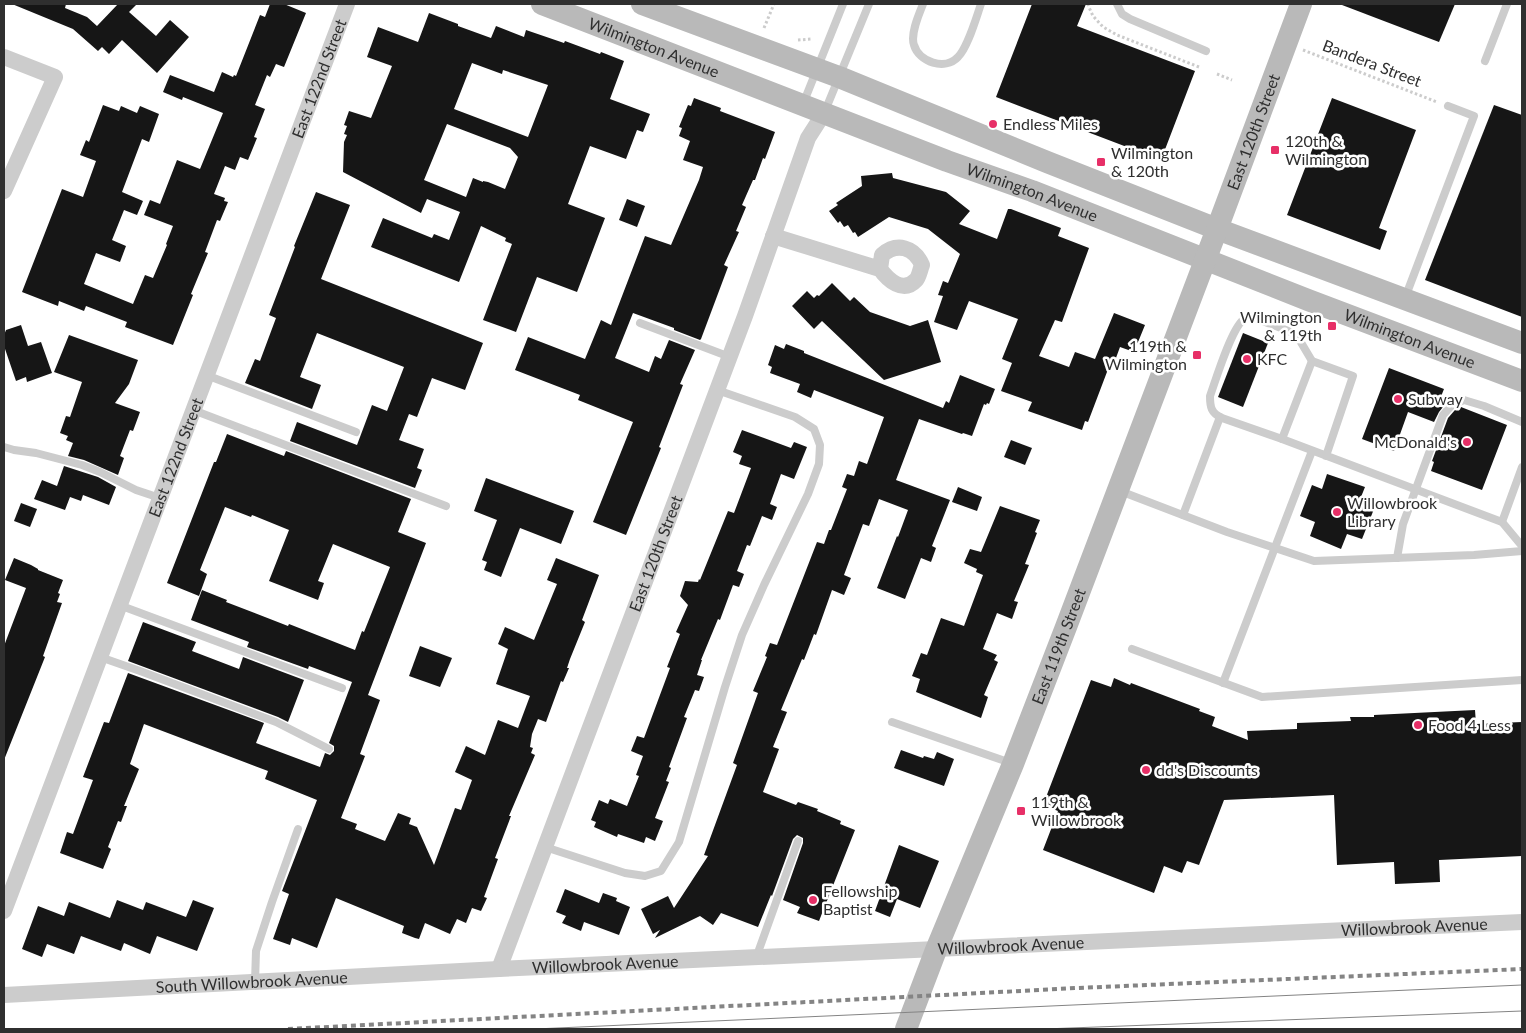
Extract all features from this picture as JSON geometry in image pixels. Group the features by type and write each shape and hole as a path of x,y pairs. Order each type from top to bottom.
{"main road":[{"name":"Wilmington Avenue","path":"542,4 1522,381"},
{"name":"Wilmington Avenue","path":"642,4 817,69 1217,229 1522,343"},
{"name":"East 120th Street","path":"1206,259 1301,4"},
{"name":"East 119th Street","path":"906,1029 936,950 1013,764 1206,259"}],"street":[{"name":"East 122nd Street","path":"4,911 347,4"},
{"path":"4,57 54,77 4,191"},
{"name":"East 120th Street","path":"802,105 808,138"},
{"name":"East 120th Street","path":"499,969 730,357 808,138 824,113"},
{"path":"773,236 880,269"},
{"name":"Willowbrook Avenue","path":"499,969 1522,922"},
{"name":"South Willowbrook Avenue","path":"4,995 499,969"}],"lane":[{"path":"802,105 843,4"},
{"path":"824,113 869,4"},
{"path":"923,4 914,30 913,44 921,56 935,63 948,64 958,58 964,48 981,4"},
{"path":"1117,4 1122,14 1130,19 1206,51"},
{"path":"1485,61 1507,4"},
{"path":"1404,299 1474,116 1448,106"},
{"path":"1326,456 1353,376 1312,360 1296,334 1250,316 1244,318 1232,338 1210,396 1210,406 1214,413 1220,417 1282,439 1312,451 1415,488 1502,522 1522,546"},
{"path":"640,323 730,357"},
{"path":"1282,439 1312,360"},
{"path":"206,375 356,432"},
{"path":"545,847 625,873 645,876 661,870 679,842 724,687 742,635 808,494 819,464 820,445 814,429 795,417 717,390"},
{"path":"1397,558 1404,524 1415,488 1443,415 1452,405 1464,400 1522,422"},
{"path":"193,410 446,506"},
{"path":"1183,515 1220,417"},
{"path":"4,447 82,465 136,490 160,498"},
{"path":"1223,683 1312,451"},
{"path":"1502,522 1522,466"},
{"path":"1118,491 1314,562 1522,551"},
{"path":"119,605 342,688"},
{"path":"1132,649 1262,697 1522,680"},
{"path":"100,657 276,722 329,749"},
{"path":"892,722 1013,764"},
{"path":"255,982 256,951 298,829"},
{"path":"756,958 798,841"}],"path":[{"path":"771,32 764,29 774,4"},
{"path":"1089,4 1088,6 1093,16 1103,27 1116,35 1199,67"},
{"path":"793,40 812,39"},
{"name":"Bandera Street","path":"1286,43 1448,106"},
{"path":"1217,74 1232,80"}],"building":[{"path":"12,4 66,4 65,8 87,17 97,26 118,4 137,4 129,12 156,36 170,20 189,37 157,73 122,40 109,54 102,47 98,51 73,29"},
{"path":"270,4 284,4 306,13 284,67 276,64 270,77 267,75 255,105 265,109 254,137 257,138 248,160 240,157 235,170 225,166 214,194 225,198 224,201 228,202 220,221 217,220 205,252 208,253 173,345 125,327 127,322 86,306 84,311 59,301 58,306 22,292 62,189 83,197 96,161 80,155 86,140 89,142 103,105 119,111 121,106 137,113 140,106 159,114 149,142 142,139 122,192 143,201 137,215 124,210 112,240 126,246 120,262 96,253 84,284 133,304 145,275 153,278 173,226 144,215 150,200 160,204 177,160 200,169 223,113 183,97 182,100 163,92 170,75 214,92 222,72 233,77 234,75 236,76 260,15 265,17"},
{"path":"1032,4 1086,4 1077,26 1195,71 1161,160 996,97"},
{"path":"1342,4 1455,4 1439,42"},
{"path":"429,13 491,38 496,26 524,37 526,30 564,43 565,41 600,54 601,52 624,61 610,99 650,114 643,132 637,130 626,159 590,146 568,204 605,218 577,292 537,277 516,332 483,320 512,244 505,241 506,238 481,226 459,282 371,247 383,218 432,238 434,234 449,240 460,212 427,199 421,213 343,172 344,142 347,135 344,134 347,126 344,125 349,111 371,118 392,66 367,57 378,27 418,42","holes":["472,63 502,74 503,70 548,85 528,137 454,109","447,124 510,148 518,157 505,189 473,178 466,197 424,180"]},
{"path":"694,98 721,108 720,111 775,132 765,159 763,158 755,180 753,180 742,205 746,207 736,231 739,232 724,265 728,267 701,339 633,313 615,358 649,372 655,356 661,359 669,340 695,350 680,384 683,385 659,447 661,448 626,535 593,522 633,422 578,400 580,395 515,370 528,337 585,359 601,320 611,325 645,236 671,245 703,167 683,160 690,141 679,136 682,128 679,127 688,105 691,106"},
{"path":"1332,98 1416,130 1379,228 1387,231 1380,250 1287,215"},
{"path":"1494,105 1522,115 1522,317 1425,280"},
{"path":"892,173 893,178 946,192 970,211 959,224 997,239 1008,209 1011,209 1061,228 1058,236 1089,248 1062,322 1055,320 1039,356 1069,367 1075,352 1095,359 1114,313 1145,325 1134,352 1120,347 1113,366 1110,364 1088,422 1085,421 1082,430 1028,411 1032,402 1001,391 1012,363 1002,359 1018,319 969,301 957,330 934,322 943,296 938,295 943,281 948,283 960,254 928,229 889,217 858,237 848,225 844,227 840,221 838,223 829,211 838,205 836,203 862,186 861,176"},
{"path":"316,192 350,205 321,279 483,343 465,390 432,378 417,417 409,414 399,440 424,449 417,468 422,470 415,488 290,441 297,422 357,445 372,405 387,411 404,367 317,333 300,377 321,385 312,409 245,383 255,359 260,361 276,318 269,315"},
{"path":"627,199 645,206 637,227 619,220"},
{"path":"832,283 850,301 854,297 870,312 910,326 928,320 941,362 884,380 822,321 814,329 792,306 807,291 814,298 817,295 819,296"},
{"path":"21,325 28,346 41,342 52,373 27,382 26,377 16,381 4,346 6,330"},
{"name":"KFC","path":"1243,333 1268,343 1243,407 1218,397"},
{"path":"69,335 138,360 129,384 115,403 140,412 133,431 130,430 120,456 124,458 118,475 84,460 68,456 73,443 66,440 68,436 60,433 66,416 70,417 82,382 54,372"},
{"path":"786,344 804,351 804,353 943,408 946,401 949,403 960,375 995,389 989,404 984,404 972,436 919,419 896,480 950,500 932,546 936,548 931,562 921,558 905,599 877,588 908,510 879,499 869,526 863,524 844,575 851,578 844,595 832,590 816,635 814,634 804,660 802,659 781,710 787,712 773,747 779,749 763,792 796,805 798,802 818,809 817,811 841,821 840,824 855,830 819,921 797,913 800,907 783,900 803,843 803,838 797,835 793,839 772,896 758,927 721,913 713,925 700,916 655,938 660,930 653,934 641,909 668,896 674,908 708,856 704,855 737,765 733,763 758,693 753,691 767,657 765,656 770,643 777,645 817,542 824,544 829,530 831,530 847,489 842,487 847,474 854,476 859,461 867,464 884,417 814,390 811,398 797,392 800,384 770,373 772,367 768,365 775,345 784,349"},
{"path":"1389,368 1444,389 1440,399 1447,402 1434,422 1408,412 1394,451 1362,439"},
{"name":"McDonald's","path":"1461,407 1507,425 1482,490 1431,471 1434,462 1432,461 1448,418 1455,410"},
{"path":"742,430 791,448 794,442 807,447 794,479 781,474 770,504 777,507 772,520 762,516 750,546 747,545 737,571 744,574 739,587 733,585 720,620 718,619 701,660 697,675 704,677 699,691 695,690 684,717 687,718 669,767 671,768 666,781 669,782 655,818 663,821 655,841 646,837 644,843 618,834 617,837 594,827 596,822 591,820 599,800 608,804 610,799 627,806 639,776 636,775 643,756 631,751 637,736 644,738 670,668 667,667 680,634 676,632 688,605 680,596 685,581 698,582 700,580 728,511 734,513 751,468 739,464 742,456 733,452"},
{"path":"227,434 284,456 286,451 411,499 398,532 426,543 368,695 380,700 360,754 365,756 341,818 357,824 355,829 385,841 398,813 411,818 409,824 417,827 434,865 455,808 461,810 472,780 455,772 466,746 485,755 498,720 518,728 530,696 496,684 508,649 498,644 505,627 534,640 557,584 547,580 556,558 599,575 582,620 585,622 570,659 567,668 569,668 563,682 561,681 546,722 538,719 532,734 530,747 533,748 531,753 535,755 509,816 511,816 495,858 498,859 484,897 487,898 481,911 472,908 466,923 457,919 450,934 425,923 419,939 415,938 402,933 404,926 336,898 317,948 292,938 290,945 273,939 289,894 282,891 317,800 265,779 268,771 144,724 130,764 139,769 124,806 127,806 121,822 118,821 108,847 111,849 103,869 60,853 67,832 73,834 93,780 83,777 104,722 109,723 128,673 264,723 256,743 320,767 325,753 330,755 334,751 334,746 329,743 352,682 309,666 308,669 247,647 249,642 191,620 202,590 227,600 226,602 355,650 390,567 333,544 318,581 324,583 318,600 269,581 289,530 252,515 251,517 225,507 200,570 207,574 199,596 167,583 214,462 216,462"},
{"path":"1011,440 1032,448 1025,465 1004,457"},
{"path":"64,466 98,477 116,487 109,505 83,495 81,501 70,497 65,510 34,499 42,480 57,486"},
{"name":"Willowbrook Library","path":"1327,474 1365,487 1359,502 1374,509 1362,539 1347,534 1341,549 1310,536 1315,522 1300,516 1312,485 1322,489"},
{"path":"486,478 574,511 561,544 520,528 501,577 484,570 487,562 482,560 497,520 474,511"},
{"path":"958,487 982,497 977,511 952,502"},
{"path":"21,503 37,509 30,527 14,521"},
{"path":"1000,506 1040,520 1025,564 1029,565 1014,601 1018,602 1012,619 997,613 983,649 997,655 994,660 998,662 984,695 988,697 981,718 916,692 920,679 912,676 921,653 927,655 941,618 964,626 983,575 976,572 977,569 964,563 970,549 981,552"},
{"path":"14,558 63,580 57,602 62,603 43,656 45,657 4,760 4,646 26,588 5,580"},
{"path":"143,622 196,642 192,651 239,669 243,657 304,680 288,722 128,661"},
{"path":"420,646 452,658 440,687 409,676"},
{"path":"1114,678 1200,709 1199,711 1215,717 1212,726 1248,740 1247,731 1297,729 1297,723 1351,721 1350,717 1374,717 1374,715 1475,710 1476,724 1522,722 1522,856 1439,860 1440,882 1395,884 1394,862 1337,865 1334,795 1224,800 1199,865 1187,861 1182,873 1164,866 1154,893 1043,850 1058,811 1043,805 1091,680 1111,687"},
{"path":"901,750 923,758 924,756 934,759 937,752 954,759 944,786 894,768"},
{"path":"899,845 939,861 920,908 897,899 890,917 875,911"},
{"path":"565,889 599,903 603,893 617,898 616,901 630,907 619,935 584,922 581,931 562,923 566,916 556,912"},
{"path":"117,900 143,910 146,902 186,917 193,900 214,908 197,951 157,936 150,954 124,943 121,951 81,936 74,954 47,944 42,957 22,949 38,906 64,916 69,902 110,918"}],"tram line":[{"path":"535,1029 1522,985"},
{"path":"1044,1029 1522,1011"}],"railway":[{"path":"288,1029 1077,988 1522,969"}],"place":[{"name":"Endless Miles","path":"993,124"},
{"name":"120th & Wilmington","path":"1275,150"},
{"name":"Wilmington & 120th","path":"1101,162"},
{"name":"Wilmington & 119th","path":"1332,326"},
{"name":"119th & Wilmington","path":"1197,355"},
{"name":"KFC","path":"1247,359"},
{"name":"Subway","path":"1398,399"},
{"name":"McDonald's","path":"1467,442"},
{"name":"Willowbrook Library","path":"1337,512"},
{"name":"Food 4 Less","path":"1418,725"},
{"name":"dd's Discounts","path":"1146,770"},
{"name":"119th & Willowbrook","path":"1021,811"},
{"name":"Fellowship Baptist","path":"813,900"}]}
